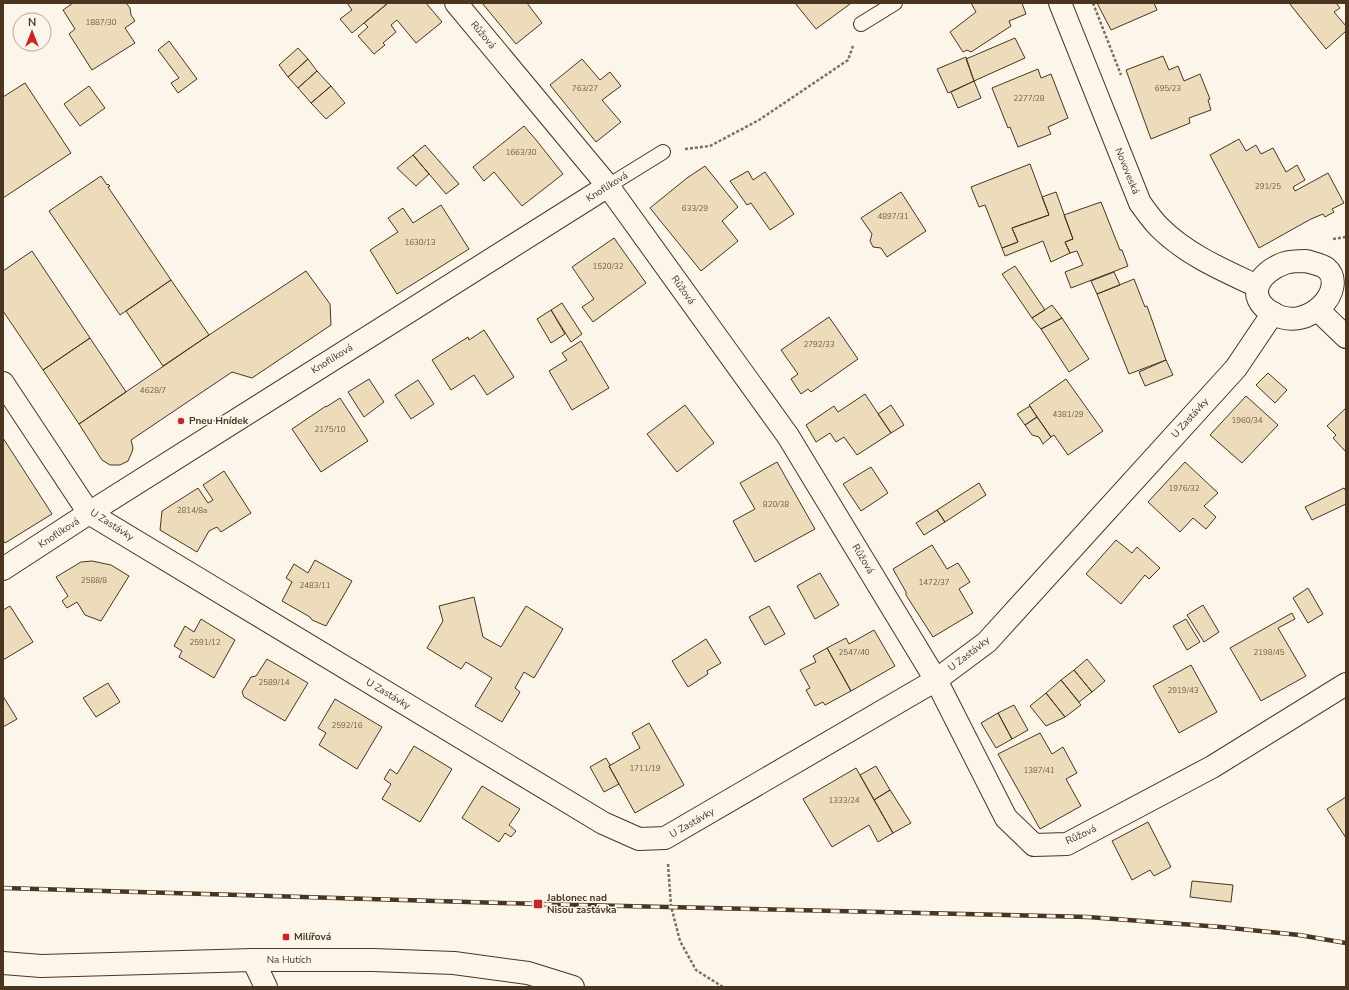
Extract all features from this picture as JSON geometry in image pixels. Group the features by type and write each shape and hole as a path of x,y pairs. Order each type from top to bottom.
{"street":[{"name":"Růžová","path":"456,3 608,186 788,436 936,680 1006,818 1034,845 1067,844 1212,766 1346,684"},
{"name":"Novoveská","path":"1060,3 1140,203 1159,226 1182,247 1212,265 1257,286"},
{"name":"Knoflíková","path":"3,569 89,513 608,186"},
{"path":"1306,261 1326,268 1339,270 1336,282 1336,292 1326,306 1311,316 1297,319 1283,317 1272,313 1260,303 1257,295 1257,286 1261,279 1272,269 1285,263 1306,261"},
{"path":"1319,311 1346,338"},
{"name":"U Zastávky","path":"3,382 89,513 603,823 639,839 666,838 936,680 987,642 1236,368 1272,313"},
{"path":"253,960 266,987"},
{"name":"Na Hutích","path":"3,963 41,966 253,960 373,960 454,963 528,973 573,987"}],"lane":[{"path":"861,24 895,3"},
{"name":"Knoflíková","path":"608,186 663,152"}],"path":[{"path":"1093,3 1123,81"},
{"path":"663,152 710,146 759,120 848,60 861,24"},
{"path":"1332,240 1346,237"},
{"path":"666,838 671,906 680,941 696,970 723,987"}],"building":[{"path":"73,3 126,3 130,8 131,15 135,21 125,28 135,43 92,70 69,34 75,29 63,10"},
{"path":"347,3 388,3 352,33 340,19 352,10"},
{"path":"388,3 426,3 442,22 416,43 397,20 391,25 396,32 383,43 385,45 374,54 358,36 368,27 364,23"},
{"path":"482,3 527,3 542,23 516,44"},
{"path":"795,3 850,3 850,4 816,29"},
{"path":"971,3 1022,3 1026,14 1009,21 1011,26 971,52 967,50 963,52 950,32 976,12"},
{"path":"1097,3 1154,3 1157,10 1111,30"},
{"path":"1289,3 1336,3 1340,8 1334,12 1346,26 1346,31 1326,49"},
{"path":"1015,38 1025,58 974,81 966,59"},
{"path":"169,41 197,79 178,93 171,83 179,78 158,50"},
{"path":"298,48 308,59 288,77 279,65"},
{"path":"1163,56 1169,70 1178,66 1184,81 1200,74 1210,99 1208,100 1211,110 1189,118 1190,123 1151,139 1126,70"},
{"path":"966,57 974,81 948,93 937,69"},
{"path":"308,59 317,71 298,88 288,77"},
{"path":"582,59 600,80 610,72 621,86 602,100 621,122 596,142 550,85"},
{"path":"1038,69 1041,78 1051,74 1068,118 1048,127 1051,134 1018,147 1010,127 1008,128 992,88"},
{"path":"317,71 331,86 311,103 298,88"},
{"path":"974,81 981,98 958,108 951,92"},
{"path":"25,83 71,153 3,198 3,97"},
{"path":"89,86 105,108 80,126 64,104"},
{"path":"331,86 345,103 326,119 311,103"},
{"path":"524,126 563,174 522,206 494,172 484,181 473,167"},
{"path":"1239,139 1246,151 1256,145 1261,154 1273,148 1286,172 1297,165 1305,180 1293,187 1295,191 1328,173 1344,203 1332,209 1334,212 1325,217 1323,214 1311,219 1259,248 1210,155"},
{"path":"425,145 459,184 446,194 413,155"},
{"path":"413,155 429,174 416,186 397,168"},
{"path":"1030,164 1049,215 1012,228 1018,242 1002,248 985,205 979,207 971,187"},
{"path":"705,166 738,207 722,221 738,241 701,271 650,208 687,178"},
{"path":"748,171 753,180 765,172 794,214 770,230 751,203 747,205 730,181"},
{"path":"101,176 107,185 108,184 110,186 108,187 171,280 120,315 49,211"},
{"path":"901,192 926,231 887,257 881,248 873,247 870,241 872,234 861,218"},
{"path":"1056,192 1073,239 1065,242 1070,253 1051,262 1043,241 1005,256 1002,248 1018,242 1012,228 1049,215 1042,197"},
{"path":"1101,202 1128,266 1071,288 1065,272 1083,265 1077,251 1070,253 1065,242 1073,239 1064,215"},
{"path":"441,205 469,249 397,294 370,250 398,232 388,218 403,208 413,223"},
{"path":"614,238 646,283 593,322 582,307 594,299 572,267"},
{"path":"32,251 90,338 43,370 3,311 3,271"},
{"path":"1015,266 1045,310 1032,318 1002,274"},
{"path":"306,271 330,304 331,325 252,378 232,372 131,440 133,448 128,461 120,465 110,465 102,460 79,424"},
{"path":"1114,272 1120,285 1097,294 1091,281"},
{"path":"1134,279 1145,307 1147,306 1166,360 1129,374 1097,294"},
{"path":"171,280 209,335 163,366 126,311"},
{"path":"562,303 582,334 571,342 551,310"},
{"path":"1052,305 1062,318 1041,329 1032,318"},
{"path":"551,310 565,334 551,343 537,319"},
{"path":"829,317 858,359 811,392 808,389 801,394 791,379 798,374 781,350"},
{"path":"1062,318 1089,359 1069,372 1041,329"},
{"path":"484,330 514,377 487,395 474,375 451,390 432,360 468,337 469,340"},
{"path":"90,338 126,392 79,424 43,370"},
{"path":"581,341 609,388 572,410 549,371 567,360 562,353"},
{"path":"1166,360 1173,375 1145,386 1139,372"},
{"path":"1268,373 1287,390 1275,403 1256,385"},
{"path":"369,379 384,402 364,417 348,392"},
{"path":"1066,379 1103,431 1068,455 1054,435 1051,437 1029,405"},
{"path":"418,380 434,404 411,419 395,395"},
{"path":"865,394 891,433 857,455 844,437 836,442 830,433 816,442 806,425 834,406 838,412"},
{"path":"1246,396 1278,425 1242,463 1210,435"},
{"path":"340,398 368,441 321,472 292,429"},
{"path":"685,405 714,443 677,472 647,434"},
{"path":"891,405 904,425 891,433 878,414"},
{"path":"1030,406 1037,417 1025,425 1017,414"},
{"path":"1346,408 1346,452 1333,438 1336,435 1327,426"},
{"path":"1037,417 1051,437 1043,444 1039,437 1032,435 1025,425"},
{"path":"3,438 52,514 5,543 3,540"},
{"path":"777,462 815,529 755,562 733,521 755,509 740,483"},
{"path":"1185,462 1218,493 1204,506 1216,517 1206,529 1193,518 1180,532 1148,502"},
{"path":"871,467 888,493 861,511 843,484"},
{"path":"224,471 251,513 221,532 217,527 209,531 197,552 160,530 162,511 198,488 208,503 213,500 203,485"},
{"path":"979,483 986,495 945,522 937,510"},
{"path":"1344,488 1346,491 1346,504 1312,520 1305,507"},
{"path":"937,510 945,522 924,535 916,523"},
{"path":"1116,540 1132,553 1137,547 1160,568 1149,579 1145,575 1121,604 1086,574"},
{"path":"932,545 947,569 958,563 970,582 959,589 973,613 933,637 906,595 906,592 893,569"},
{"path":"315,560 352,581 326,626 312,620 310,617 282,601 292,582 286,578 294,564 308,573"},
{"path":"92,561 111,565 129,576 101,621 85,615 77,602 67,608 62,601 68,596 56,577 81,562"},
{"path":"820,573 839,605 815,619 797,586"},
{"path":"1308,588 1323,614 1308,623 1293,598"},
{"path":"474,597 483,637 501,647 526,606 563,629 534,678 524,672 515,688 520,692 502,722 475,706 492,678 466,662 461,669 427,648 443,621 439,606"},
{"path":"1203,605 1219,632 1204,642 1187,615"},
{"path":"10,606 33,642 3,660 3,610"},
{"path":"769,606 785,634 765,645 749,617"},
{"path":"1292,613 1295,619 1278,628 1306,676 1261,701 1230,648"},
{"path":"201,619 235,640 214,678 179,657 182,651 174,646 185,626 194,632"},
{"path":"1186,619 1200,642 1187,650 1173,626"},
{"path":"874,630 895,666 851,691 827,648 846,638 849,644"},
{"path":"706,639 721,663 707,671 708,674 688,687 672,661"},
{"path":"827,648 851,691 825,705 823,702 815,706 806,690 810,688 800,670 816,662 813,656"},
{"path":"267,659 308,683 285,721 244,697 242,692 251,677 256,676"},
{"path":"1087,659 1105,681 1092,692 1074,670"},
{"path":"1191,665 1217,712 1179,733 1153,686"},
{"path":"1074,670 1092,692 1079,702 1061,680"},
{"path":"1061,680 1081,705 1065,717 1046,693"},
{"path":"108,683 120,702 96,717 83,698"},
{"path":"1046,693 1065,717 1046,726 1030,706"},
{"path":"3,696 17,719 3,727"},
{"path":"335,699 382,727 357,769 319,745 326,733 318,728"},
{"path":"1014,705 1028,730 1012,739 998,713"},
{"path":"998,713 1012,739 996,748 981,723"},
{"path":"649,723 684,785 635,813 609,766 640,748 632,733"},
{"path":"1040,733 1052,754 1063,747 1077,773 1066,779 1081,806 1040,829 998,754"},
{"path":"414,746 452,769 420,822 382,799 391,784 384,779 390,769 397,774"},
{"path":"606,758 619,784 604,792 590,767"},
{"path":"876,766 890,790 874,800 860,775"},
{"path":"856,768 893,833 878,842 869,825 832,847 803,799"},
{"path":"482,786 520,809 509,825 516,831 511,837 505,833 499,842 462,818"},
{"path":"890,790 911,823 893,833 874,800"},
{"path":"1346,797 1346,838 1327,809"},
{"path":"1148,822 1171,867 1154,876 1150,870 1132,880 1112,841"},
{"path":"1192,881 1233,885 1231,902 1190,897"}],"railway":[{"path":"3,888 538,904 1088,917 1221,927 1299,935 1346,943"}],"place":[{"name":"Pneu Hnídek","path":"181,421"},
{"name":"Jablonec nad Nisou zastávka","path":"538,904"},
{"name":"Milířová","path":"286,937"}]}
